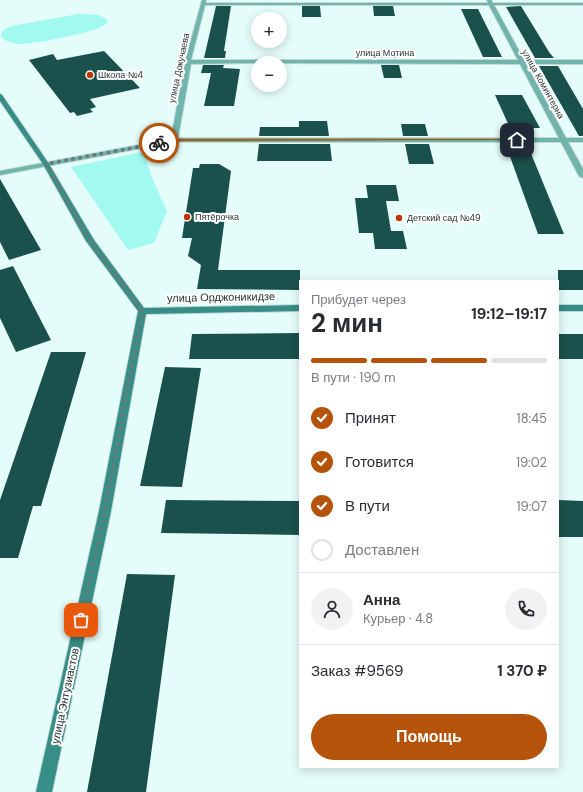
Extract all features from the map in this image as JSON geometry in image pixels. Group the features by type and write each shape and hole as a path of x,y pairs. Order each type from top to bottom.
{"street":[{"path":"203,2 490,2 583,4"},
{"name":"улица Докучаева","path":"174,140 188,62 203,2"},
{"name":"улица Коминтерна","path":"490,2 583,176"},
{"name":"улица Мотина","path":"188,62 583,62"},
{"path":"0,96 46,164 90,241 142,311"},
{"path":"0,174 174,140 583,140"},
{"name":"улица Орджоникидзе","path":"142,311 299,308"},
{"path":"559,308 583,308"},
{"name":"улица Энтузиастов","path":"44,792 105,511 142,311"}],"shaded area":[{"path":"78,14 98,15 105,18 108,22 103,26 81,34 40,42 16,44 1,37 3,31 12,26"},
{"path":"162,148 177,151 175,153 146,159 152,178 167,211 154,243 128,250 71,167"}],"building":[{"path":"216,6 231,6 224,51 226,51 225,58 204,58"},
{"path":"302,6 320,6 321,17 302,17"},
{"path":"373,6 393,6 395,16 374,16"},
{"path":"521,6 554,58 535,58 506,7"},
{"path":"461,9 478,9 502,57 483,57"},
{"path":"379,50 395,51 397,58 380,58"},
{"name":"Школа №4","path":"104,51 140,88 90,99 96,107 90,109 93,112 77,116 74,112 70,113 29,60 53,54 57,60"},
{"path":"203,65 224,65 223,68 240,69 234,106 204,106 211,73 201,73"},
{"path":"381,65 399,65 402,78 384,78"},
{"path":"539,66 558,66 583,109 583,136 579,136"},
{"path":"495,95 522,95 540,128 510,128"},
{"path":"299,121 327,121 329,136 259,136 260,127 299,127"},
{"path":"401,124 425,124 428,136 403,136"},
{"path":"259,144 330,144 332,161 257,161"},
{"path":"405,144 429,144 434,164 409,164"},
{"path":"508,151 530,151 564,234 538,234"},
{"path":"200,164 219,164 231,171 218,270 300,270 299,290 197,289 201,265 188,256 192,238 182,238 193,168 199,168"},
{"path":"0,179 41,250 9,260 0,242"},
{"path":"366,185 396,185 399,201 386,201 391,231 403,231 407,249 375,249 373,233 359,233 355,198 368,198"},
{"path":"13,266 51,340 16,352 0,318 0,270"},
{"path":"558,270 583,270 583,290 559,290"},
{"path":"299,333 299,359 189,359 192,334"},
{"path":"559,334 583,334 583,359 559,359"},
{"path":"51,352 86,352 41,506 33,506 18,558 0,558 0,500"},
{"path":"165,367 201,368 182,487 140,486"},
{"path":"166,500 299,501 299,535 161,533"},
{"path":"559,500 583,501 583,537 559,537"},
{"path":"127,574 175,575 146,792 87,792"}],"way so far":[{"path":"81,620 105,511 142,311 90,241 46,164 159,143"}],"place":[{"name":"Школа №4","path":"90,75"},
{"name":"Пятёрочка","path":"187,217"},
{"name":"Детский сад №49","path":"399,218"}],"route":[{"path":"159,143 174,140 517,140"}]}
